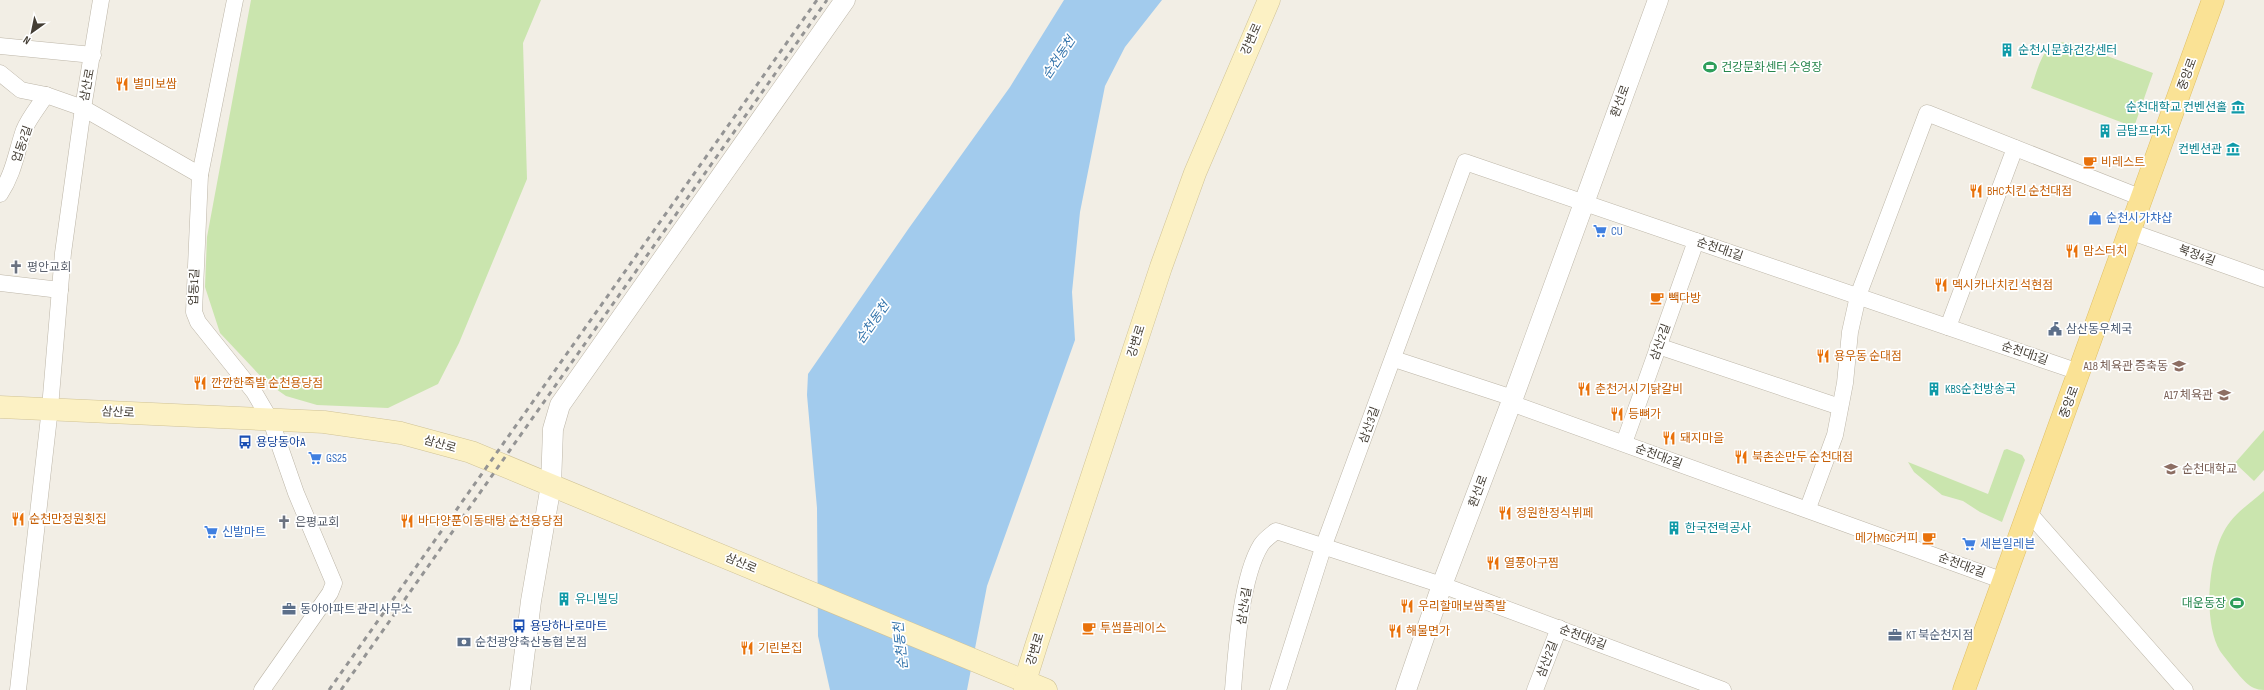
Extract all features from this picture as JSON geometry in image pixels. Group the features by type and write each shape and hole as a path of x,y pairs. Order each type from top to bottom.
{"main road":[{"name":"강변로","path":"1025,686 1161,266 1211,132 1269,0"},
{"name":"중앙로","path":"1964,690 2213,0"},
{"name":"삼산로","path":"0,407 50,408 271,421 324,422 401,433 471,452 996,669 1025,686"},
{"path":"1025,686 1046,690"}],"street":[{"name":"삼산로","path":"50,408 63,253 83,108 101,0"},
{"name":"업동1길","path":"235,0 200,175 194,312 198,322 254,392 271,421 296,493 334,583 330,593 262,690"},
{"path":"520,690 531,601 551,485 553,429 560,405 566,394 845,0"},
{"name":"환선로","path":"1406,690 1442,585 1512,401 1583,202 1658,0"},
{"path":"0,46 93,55"},
{"path":"0,73 21,90 46,95 83,108 200,175"},
{"name":"업동2길","path":"0,194 8,182 16,163 25,129 46,95"},
{"path":"1808,508 1835,435 1845,383 1850,332 1858,296 1927,113 2142,198"},
{"path":"1948,327 2015,148"},
{"name":"삼산3길","path":"1278,690 1324,545 1394,359 1465,162 1583,202"},
{"name":"순천대1길","path":"1583,202 2079,372"},
{"name":"북정4길","path":"2129,230 2264,279"},
{"name":"삼산2길","path":"1624,443 1696,241"},
{"path":"0,283 60,290"},
{"path":"1658,346 1840,407"},
{"path":"1394,359 1512,401"},
{"name":"순천대2길","path":"1512,401 1624,443 1808,508 2004,581"},
{"path":"18,690 50,408"},
{"path":"2029,513 2184,690"},
{"name":"삼산4길","path":"1233,690 1243,610 1251,567 1261,545 1276,531 1324,545"},
{"path":"1324,545 1442,585"},
{"name":"순천대3길","path":"1442,585 1723,690"},
{"name":"삼산2길","path":"1536,690 1559,628"}],"green space":[{"path":"251,0 541,0 523,43 527,179 459,343 438,384 388,408 317,405 286,396 266,382 220,333 205,287 207,237"},
{"path":"2058,42 2072,43 2153,73 2134,127 2031,88 2044,55 2052,45"},
{"path":"2264,430 2264,470 2254,481 2235,463"},
{"path":"2007,449 2022,455 2025,460 2002,522 1980,512 1963,501 1942,495 1914,472 1908,462 1988,494 2004,450"},
{"name":"대운동장","path":"2264,491 2264,690 2254,688 2246,683 2220,651 2214,638 2209,604 2212,567 2223,534 2230,522"}],"water":[{"name":"순천동천","path":"1064,0 1162,0 1125,47 1105,86 1080,212 1072,292 1075,340 987,586 967,690 830,690 818,636 817,508 807,395 808,374 909,228 1010,87"}],"railway":[{"path":"329,690 817,0"},
{"path":"341,690 827,0"}],"place":[{"name":"순천시문화건강센터","path":"2007,50"},
{"name":"건강문화센터 수영장","path":"1710,67"},
{"name":"별미보쌈","path":"122,84"},
{"name":"순천대학교 컨벤션홀","path":"2238,107"},
{"name":"금탑프라자","path":"2105,131"},
{"name":"컨벤션관","path":"2233,149"},
{"name":"비레스트","path":"2090,162"},
{"name":"BHC치킨 순천대점","path":"1976,191"},
{"name":"순천시가챠샵","path":"2095,218"},
{"name":"CU","path":"1600,231"},
{"name":"맘스터치","path":"2072,251"},
{"name":"평안교회","path":"16,267"},
{"name":"멕시카나치킨 석현점","path":"1941,285"},
{"name":"빽다방","path":"1657,298"},
{"name":"삼산동우체국","path":"2055,329"},
{"name":"용우동 순대점","path":"1823,356"},
{"name":"A18 체육관 증축동","path":"2179,366"},
{"name":"깐깐한족발 순천용당점","path":"200,383"},
{"name":"춘천거시기닭갈비","path":"1584,389"},
{"name":"KBS순천방송국","path":"1934,389"},
{"name":"A17 체육관","path":"2224,395"},
{"name":"등뼈가","path":"1617,414"},
{"name":"돼지마을","path":"1669,438"},
{"name":"용당동아A","path":"245,442"},
{"name":"북촌손만두 순천대점","path":"1741,457"},
{"name":"GS25","path":"315,458"},
{"name":"순천대학교","path":"2171,469"},
{"name":"정원한정식뷔페","path":"1505,513"},
{"name":"순천만정원횟집","path":"18,519"},
{"name":"바다양푼이동태탕 순천용당점","path":"407,521"},
{"name":"은평교회","path":"284,522"},
{"name":"한국전력공사","path":"1674,528"},
{"name":"신발마트","path":"211,532"},
{"name":"메가MGC커피","path":"1929,538"},
{"name":"세븐일레븐","path":"1969,544"},
{"name":"열풍아구찜","path":"1493,563"},
{"name":"유니빌딩","path":"564,599"},
{"name":"대운동장","path":"2237,603"},
{"name":"우리할매보쌈족발","path":"1407,606"},
{"name":"동아아파트 관리사무소","path":"289,609"},
{"name":"용당하나로마트","path":"519,626"},
{"name":"투썸플레이스","path":"1089,628"},
{"name":"해물면가","path":"1395,631"},
{"name":"KT 북순천지점","path":"1895,635"},
{"name":"순천광양축산농협 본점","path":"464,642"},
{"name":"기린본집","path":"747,648"}]}
